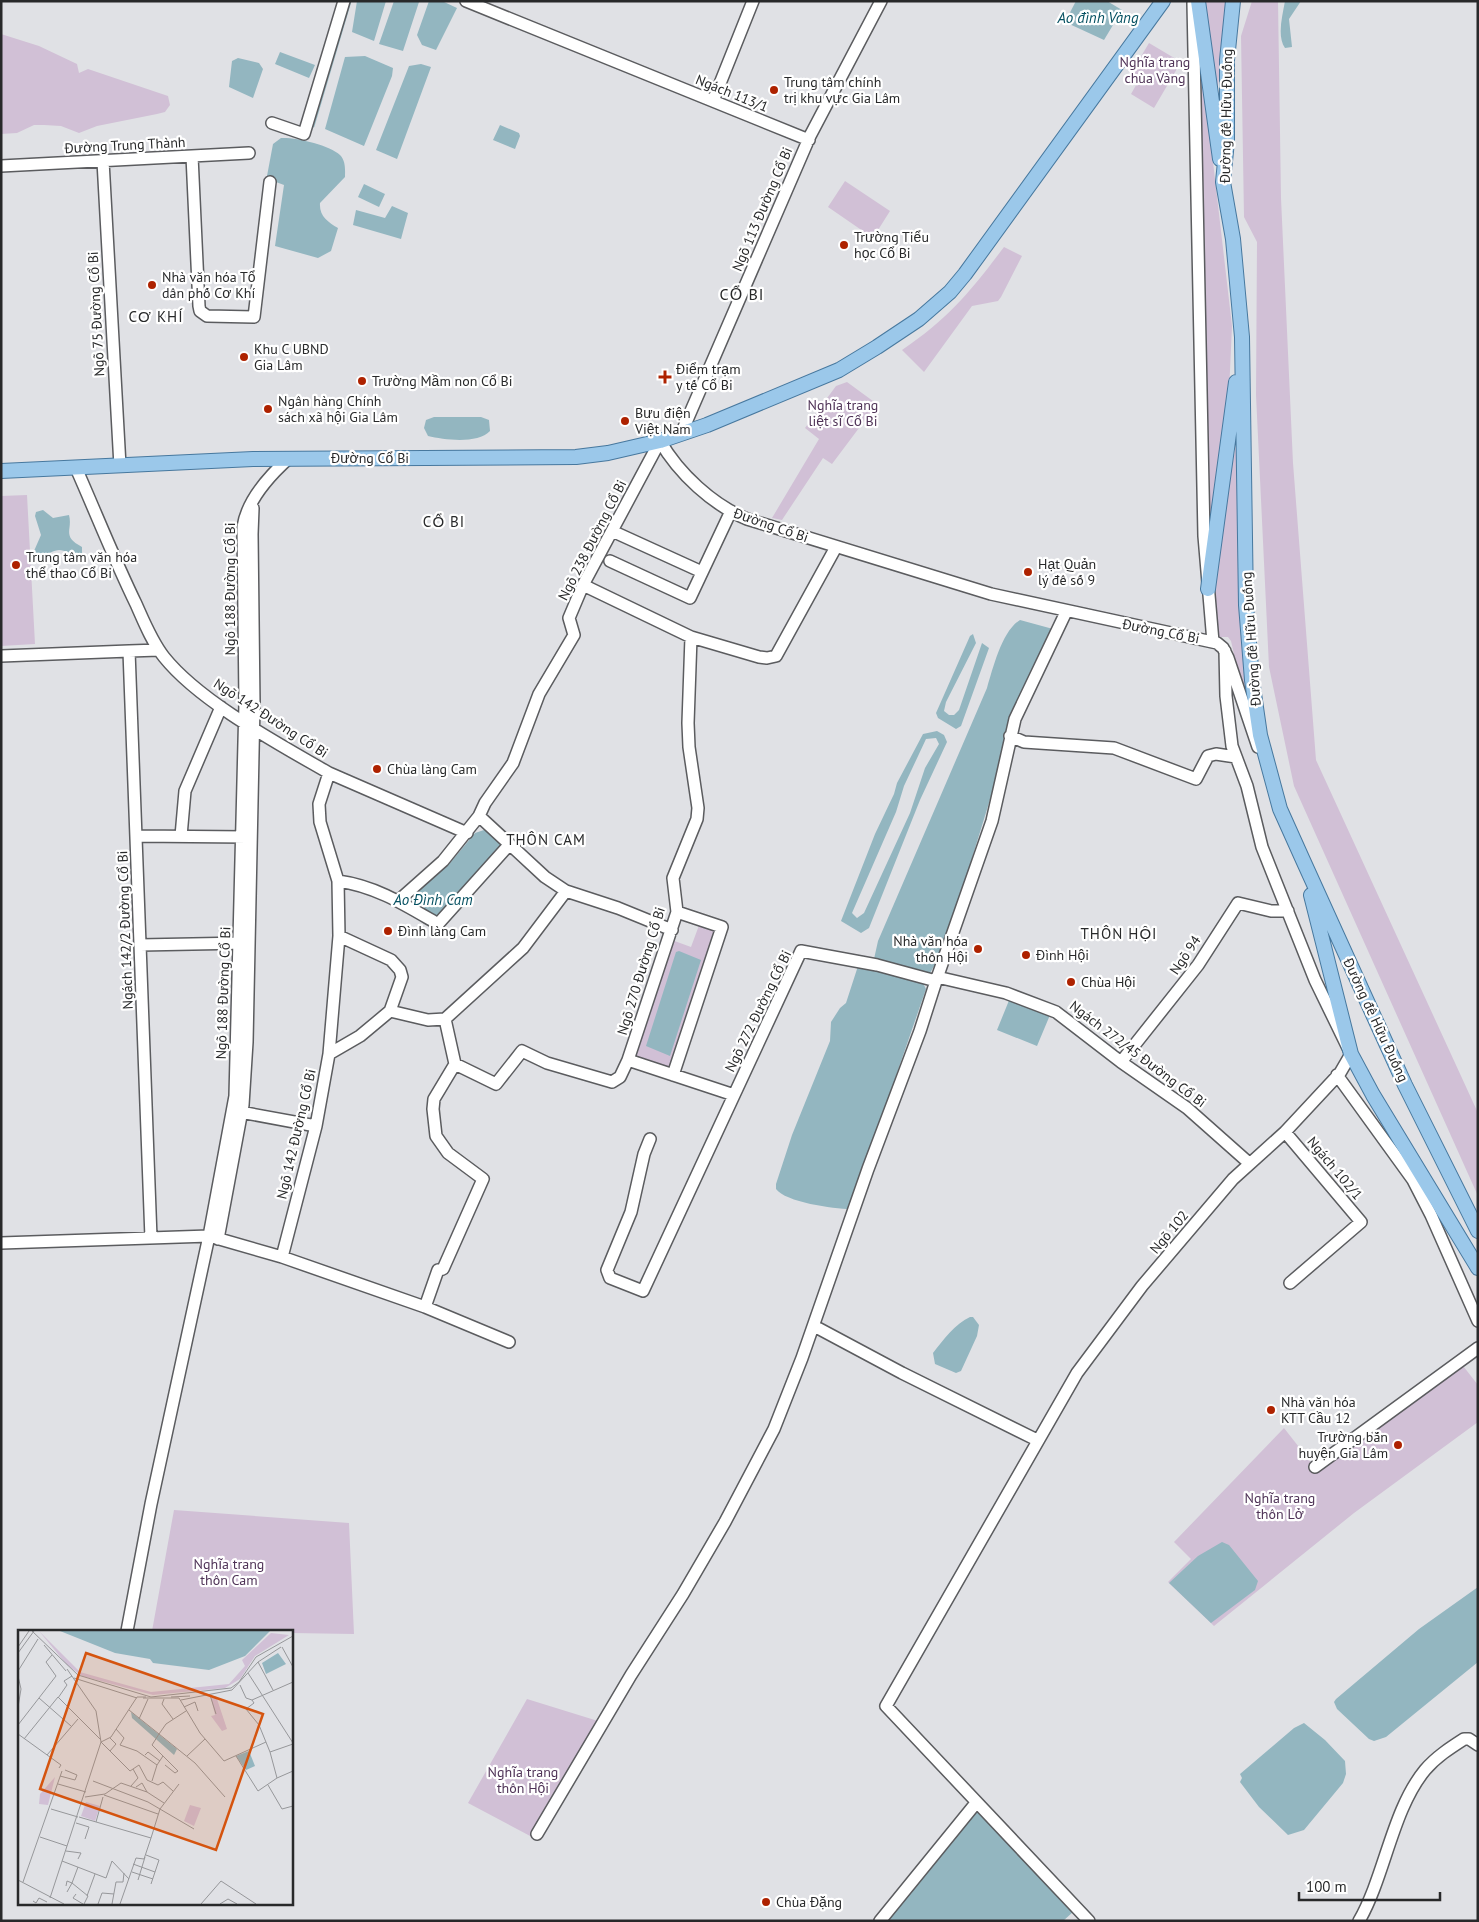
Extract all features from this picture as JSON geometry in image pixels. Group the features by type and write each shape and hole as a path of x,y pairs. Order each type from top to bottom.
{"main road":[{"path":"660,441 729,417 839,370 898,334 935,306 965,274 1163,1"},
{"path":"1198,1 1223,182"},
{"name":"Đường đê Hữu Đuống","path":"1233,1 1228,44 1227,141 1223,182 1233,239 1242,337 1246,605 1252,680 1266,764 1280,809 1405,1085 1478,1231"},
{"path":"1208,589 1242,337"},
{"name":"Đường Cổ Bi","path":"1,471 289,458 576,457 608,453 660,441"},
{"path":"1302,858 1351,1054 1373,1095 1478,1268"}],"street":[{"path":"272,122 304,134 344,1"},
{"name":"Ngách 113/1","path":"466,1 809,140"},
{"path":"713,101 752,1"},
{"name":"Ngõ 113 Đường Cổ Bi","path":"681,434 809,140 881,1"},
{"path":"1193,1 1204,536 1213,642"},
{"name":"Đường Trung Thành","path":"1,166 250,154"},
{"path":"192,156 199,306 200,311 207,316 254,317 270,182"},
{"name":"Ngõ 75 Đường Cổ Bi","path":"103,161 120,466"},
{"name":"Đường Cổ Bi","path":"660,441 687,476 731,511 747,519 991,594 1066,612 1213,642 1221,645 1225,651"},
{"name":"Ngõ 238 Đường Cổ Bi","path":"398,900 443,861 467,833 479,816 485,802 516,757 539,694 574,635 569,618 583,585 660,441"},
{"name":"Ngõ 188 Đường Cổ Bi","path":"127,1630 151,1504 214,1237 237,1111 247,1042 244,943 249,724 243,527 248,508 289,458"},
{"name":"Ngõ 142 Đường Cổ Bi","path":"76,468 128,589 159,650 182,676 221,707 329,773 319,804 320,822 338,881 339,936 329,1054 316,1126 282,1257"},
{"path":"610,561 690,598 731,511"},
{"path":"612,531 702,572"},
{"path":"583,585 691,636 759,657 770,658 776,656 836,547"},
{"path":"537,1834 600,1727 683,1594 725,1522 774,1429 814,1326 868,1169 920,1031 992,821 1010,736 1021,704 1066,612"},
{"name":"Ngõ 270 Đường Cổ Bi","path":"455,1064 496,1084 522,1051 547,1063 612,1082 620,1077 628,1060 672,930 677,912 673,878 697,819 698,808 689,747 688,722 691,636"},
{"path":"1,656 159,650"},
{"name":"Ngách 142/2 Đường Cổ Bi","path":"129,651 151,1238"},
{"path":"1225,651 1246,717 1266,764"},
{"path":"1225,651 1226,696 1232,746 1247,786 1262,847 1318,987 1351,1054"},
{"path":"181,836 185,791 221,707"},
{"path":"1010,736 1024,742 1051,742 1091,748 1114,748 1196,779 1208,756 1216,754 1236,757"},
{"path":"329,773 467,833"},
{"path":"479,816 545,877 566,891 618,908 672,930"},
{"path":"136,836 246,837"},
{"path":"338,881 365,886 398,900 438,924 509,845"},
{"path":"390,1011 428,1020 445,1019 523,948 566,891"},
{"name":"Ngõ 94","path":"1122,1062 1198,965 1238,903 1271,911 1288,911"},
{"path":"673,1075 722,927 677,912"},
{"path":"329,1054 360,1036 390,1011 402,977 400,970 391,960 339,936"},
{"path":"140,945 244,943"},
{"name":"Ngõ 272 Đường Cổ Bi","path":"650,1139 644,1154 631,1212 607,1268 608,1276 642,1291 801,951 878,965 937,979"},
{"name":"Ngách 272/45 Đường Cổ Bi","path":"937,979 1006,993 1056,1012 1187,1108 1249,1163"},
{"path":"425,1307 438,1270 443,1269 484,1179 448,1153 436,1136 433,1109 434,1099 455,1064 445,1019"},
{"name":"Ngõ 102","path":"976,1802 886,1706 1032,1455 1035,1444 1076,1373 1142,1286 1249,1163 1285,1132 1338,1075 1351,1054"},
{"path":"628,1060 734,1096"},
{"path":"1338,1075 1413,1180 1478,1320"},
{"path":"237,1111 316,1126"},
{"name":"Ngách 102/1","path":"1285,1132 1361,1222 1290,1283"},
{"path":"1,1243 214,1237 282,1257 425,1307 508,1342"},
{"path":"814,1326 1035,1444"},
{"path":"1314,1467 1478,1348"},
{"path":"1358,1921 1373,1890 1418,1778 1434,1760 1464,1739 1469,1739 1478,1745"},
{"path":"880,1921 976,1802 1089,1921"}],"green space":[{"path":"1204,1 1226,1 1216,108"},
{"path":"1252,1 1278,1 1281,198 1293,463 1316,760 1478,1113 1478,1196 1294,786 1269,667 1256,395 1257,242 1244,217 1241,36"},
{"path":"1198,32 1232,326 1229,393 1208,540"},
{"path":"1,34 39,46 77,64 79,73 88,69 168,96 170,105 165,112 97,126 79,133 61,126 34,125 17,133 1,134"},
{"name":"Nghĩa trang chùa Vàng","path":"1149,43 1181,62 1154,108 1131,94 1139,80 1130,75"},
{"path":"845,181 890,211 873,238 828,207"},
{"path":"1004,247 1022,256 1001,297 998,301 972,306 924,372 902,350 933,327 958,303"},
{"name":"Nghĩa trang liệt sĩ Cổ Bi","path":"847,382 877,404 832,464 823,458 782,520 772,518 819,439 805,428 836,386"},
{"path":"1237,439 1257,726 1238,672 1231,641 1228,637 1216,637 1213,599 1219,540"},
{"name":"Trung tâm văn hóa thể thao Cổ Bi","path":"27,495 35,644 1,646 1,496"},
{"path":"701,920 722,927 673,1075 628,1060 669,939 691,947"},
{"name":"Nghĩa trang thôn Lở","path":"1460,1362 1478,1385 1478,1422 1354,1513 1214,1626 1168,1582 1191,1559 1174,1542 1284,1428 1313,1465"},
{"name":"Nghĩa trang thôn Cam","path":"174,1510 349,1523 354,1634 292,1633 292,1630 152,1630"},
{"name":"Nghĩa trang thôn Hội","path":"527,1699 598,1721 532,1837 468,1803"}],"water":[{"path":"357,1 386,1 374,41 352,32"},
{"path":"394,1 419,2 403,51 379,44"},
{"path":"429,1 442,1 457,8 436,50 422,45 417,35"},
{"name":"Ao đình Vàng","path":"1076,1 1107,1 1122,10 1104,40 1065,22"},
{"path":"1285,1 1301,1 1289,19 1292,47 1285,48 1281,33"},
{"path":"280,52 315,65 309,78 275,64"},
{"path":"365,56 393,68 392,76 364,146 325,129 345,57"},
{"path":"238,58 259,63 263,69 253,98 229,87 232,61"},
{"path":"421,64 431,67 397,159 376,150 409,66"},
{"path":"500,125 519,133 520,136 515,149 493,140"},
{"path":"281,138 303,140 329,148 342,157 344,163 345,177 320,203 323,215 338,228 331,251 318,258 275,246 284,185 268,179 267,176 273,144"},
{"path":"364,184 385,194 379,207 358,197"},
{"path":"392,206 408,213 401,239 353,225 356,210 385,218"},
{"path":"434,417 481,417 489,420 490,431 478,438 461,440 428,436 424,428 426,420"},
{"path":"43,510 53,518 69,515 70,536 82,547 82,553 73,554 59,550 42,556 36,555 34,551 41,535 35,516 36,512"},
{"path":"1020,620 1053,629 1008,721 992,793 944,949 930,973 874,959 878,941 987,688 1003,641 1008,632"},
{"path":"973,634 976,643 946,702 944,711 949,715 954,715 959,710 982,643 989,648 961,726 956,729 938,718 936,713 970,636"},
{"path":"937,731 944,735 947,742 920,800 869,928 861,933 841,921 897,783 923,734","holes":["936,738 939,744 925,768 910,813 864,913 857,918 852,913 896,812 904,786 926,739"]},
{"name":"Ao Đình Cam","path":"487,829 500,843 500,847 437,917 410,902 413,895 450,863 475,833"},
{"path":"679,951 701,960 670,1056 646,1046 676,952"},
{"path":"858,966 868,966 923,983 926,989 850,1209 843,1209 810,1204 789,1198 776,1189 776,1184 792,1135 830,1041 831,1022 840,1008 846,1003"},
{"path":"1010,998 1050,1015 1037,1046 997,1030"},
{"path":"970,1317 973,1317 979,1325 977,1336 961,1371 956,1373 935,1364 933,1353 954,1328"},
{"path":"1222,1542 1229,1545 1258,1581 1255,1590 1211,1623 1169,1583 1198,1556"},
{"path":"1478,1587 1478,1662 1386,1737 1374,1741 1369,1739 1337,1709 1334,1702 1336,1699 1419,1629"},
{"path":"1304,1723 1325,1740 1345,1761 1346,1774 1343,1783 1304,1830 1288,1835 1259,1807 1240,1782 1242,1778 1240,1774 1294,1728"},
{"path":"976,1807 1073,1912 1063,1921 886,1921"}],"waterway":[{"path":"313,126 350,1"}],"place":[{"name":"Trung tâm chính trị khu vực Gia Lâm","path":"774,90"},
{"name":"Trường Tiểu học Cổ Bi","path":"844,245"},
{"name":"Nhà văn hóa Tổ dân phố Cơ Khí","path":"152,285"},
{"name":"Khu C UBND Gia Lâm","path":"244,357"},
{"name":"Điểm trạm y tế Cổ Bi","path":"665,377"},
{"name":"Trường Mầm non Cổ Bi","path":"362,381"},
{"name":"Ngân hàng Chính sách xã hội Gia Lâm","path":"268,409"},
{"name":"Bưu điện Việt Nam","path":"625,421"},
{"name":"Trung tâm văn hóa thể thao Cổ Bi","path":"16,565"},
{"name":"Hạt Quản lý đê số 9","path":"1028,572"},
{"name":"Chùa làng Cam","path":"377,769"},
{"name":"Đình làng Cam","path":"388,931"},
{"name":"Nhà văn hóa thôn Hội","path":"978,949"},
{"name":"Đình Hội","path":"1026,955"},
{"name":"Chùa Hội","path":"1071,982"},
{"name":"Nhà văn hóa KTT Cầu 12","path":"1271,1410"},
{"name":"Trường bắn huyện Gia Lâm","path":"1398,1445"},
{"name":"Chùa Đặng","path":"766,1902"}],"district":[{"name":"CỔ BI","path":"742,294"},
{"name":"CƠ KHÍ","path":"156,317"},
{"name":"CỔ BI","path":"444,522"},
{"name":"THÔN CAM","path":"546,840"},
{"name":"THÔN HỘI","path":"1119,934"}]}
